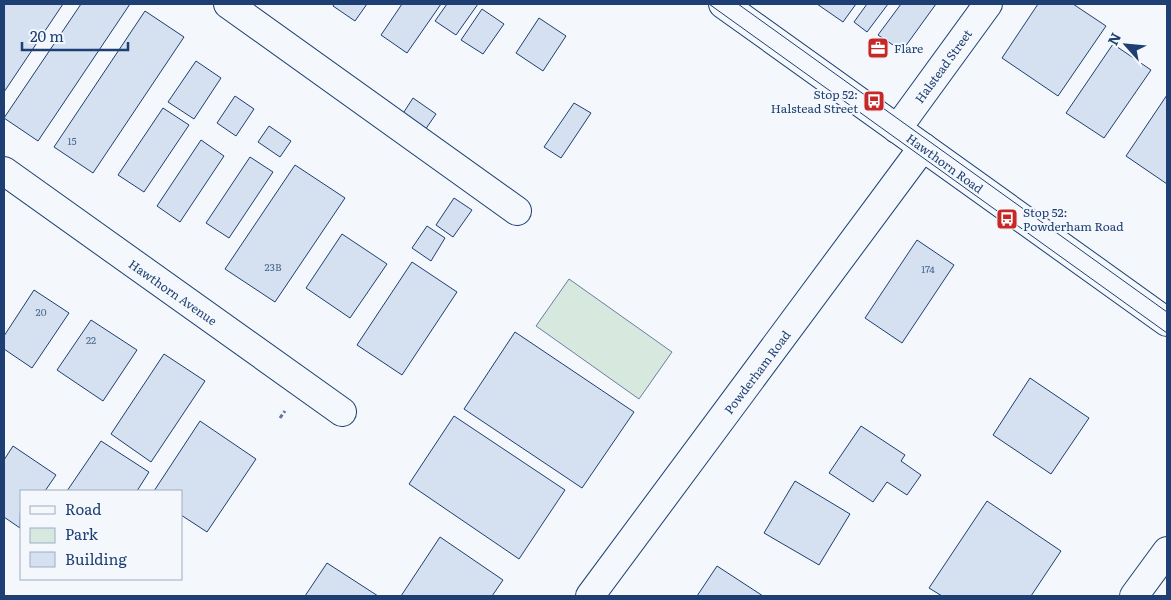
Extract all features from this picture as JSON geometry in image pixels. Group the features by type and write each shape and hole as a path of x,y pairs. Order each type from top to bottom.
{"street":[{"path":"228,4 517,211"},
{"name":"Hawthorn Road","path":"723,4 1167,322"},
{"name":"Halstead Street","path":"897,129 988,4"},
{"name":"Powderham Road","path":"590,596 923,147"},
{"name":"Hawthorn Avenue","path":"4,172 342,412"},
{"path":"1134,596 1167,551"}],"green space":[{"path":"569,279 672,352 639,399 536,326"}],"building":[{"path":"5,4 63,4 4,92 4,6"},
{"path":"81,4 130,4 38,141 4,118"},
{"path":"334,4 367,4 355,21 333,6"},
{"path":"402,4 441,4 407,53 381,35"},
{"path":"447,4 478,4 456,35 435,21"},
{"path":"817,4 856,4 843,22"},
{"path":"867,4 888,4 867,32 854,22"},
{"path":"901,4 936,4 902,51 878,35"},
{"path":"1038,4 1073,4 1106,26 1058,96 1002,58"},
{"path":"482,9 504,24 483,54 461,40"},
{"path":"145,11 184,37 93,173 54,147"},
{"path":"539,18 566,36 543,71 516,53"},
{"path":"1113,44 1151,70 1104,138 1066,113"},
{"path":"196,61 221,78 194,119 168,102"},
{"path":"1167,95 1167,184 1126,156"},
{"path":"235,96 254,109 236,136 217,123"},
{"path":"413,98 436,114 425,130 402,115"},
{"path":"574,103 591,113 561,158 544,147"},
{"path":"163,108 189,125 144,192 118,175"},
{"path":"269,126 291,141 280,157 258,142"},
{"path":"201,140 224,156 180,222 157,206"},
{"path":"250,157 273,172 229,238 206,223"},
{"path":"295,165 345,198 275,302 225,269"},
{"path":"454,198 472,210 453,237 436,225"},
{"path":"427,226 445,238 431,261 412,248"},
{"path":"342,234 387,264 350,318 306,288"},
{"path":"917,240 954,265 902,343 865,318"},
{"path":"412,262 457,292 402,375 357,345"},
{"path":"34,290 69,313 32,368 4,349 4,336"},
{"path":"91,320 137,350 103,401 57,370"},
{"path":"515,332 634,412 582,488 464,409"},
{"path":"164,354 205,381 151,462 111,434"},
{"path":"1030,378 1089,418 1051,474 993,435"},
{"path":"454,416 565,490 519,559 409,484"},
{"path":"200,421 256,459 207,532 182,516 182,490 155,490"},
{"path":"861,426 905,455 901,461 921,475 907,495 887,482 873,502 829,473"},
{"path":"101,441 149,472 138,490 68,490"},
{"path":"13,446 56,475 46,490 20,490 20,528 4,517 4,460"},
{"path":"795,481 850,514 819,565 764,533"},
{"path":"987,501 1061,551 1031,596 942,596 929,588"},
{"path":"440,537 503,580 492,596 401,596"},
{"path":"327,563 378,596 305,596"},
{"path":"717,566 763,596 697,596"}],"tram line":[{"path":"709,4 1167,333"},
{"path":"738,4 1167,312"}],"place":[{"name":"Flare","path":"878,48"},
{"name":"Stop 52: Halstead Street","path":"874,101"},
{"name":"Stop 52: Powderham Road","path":"1007,219"}]}
